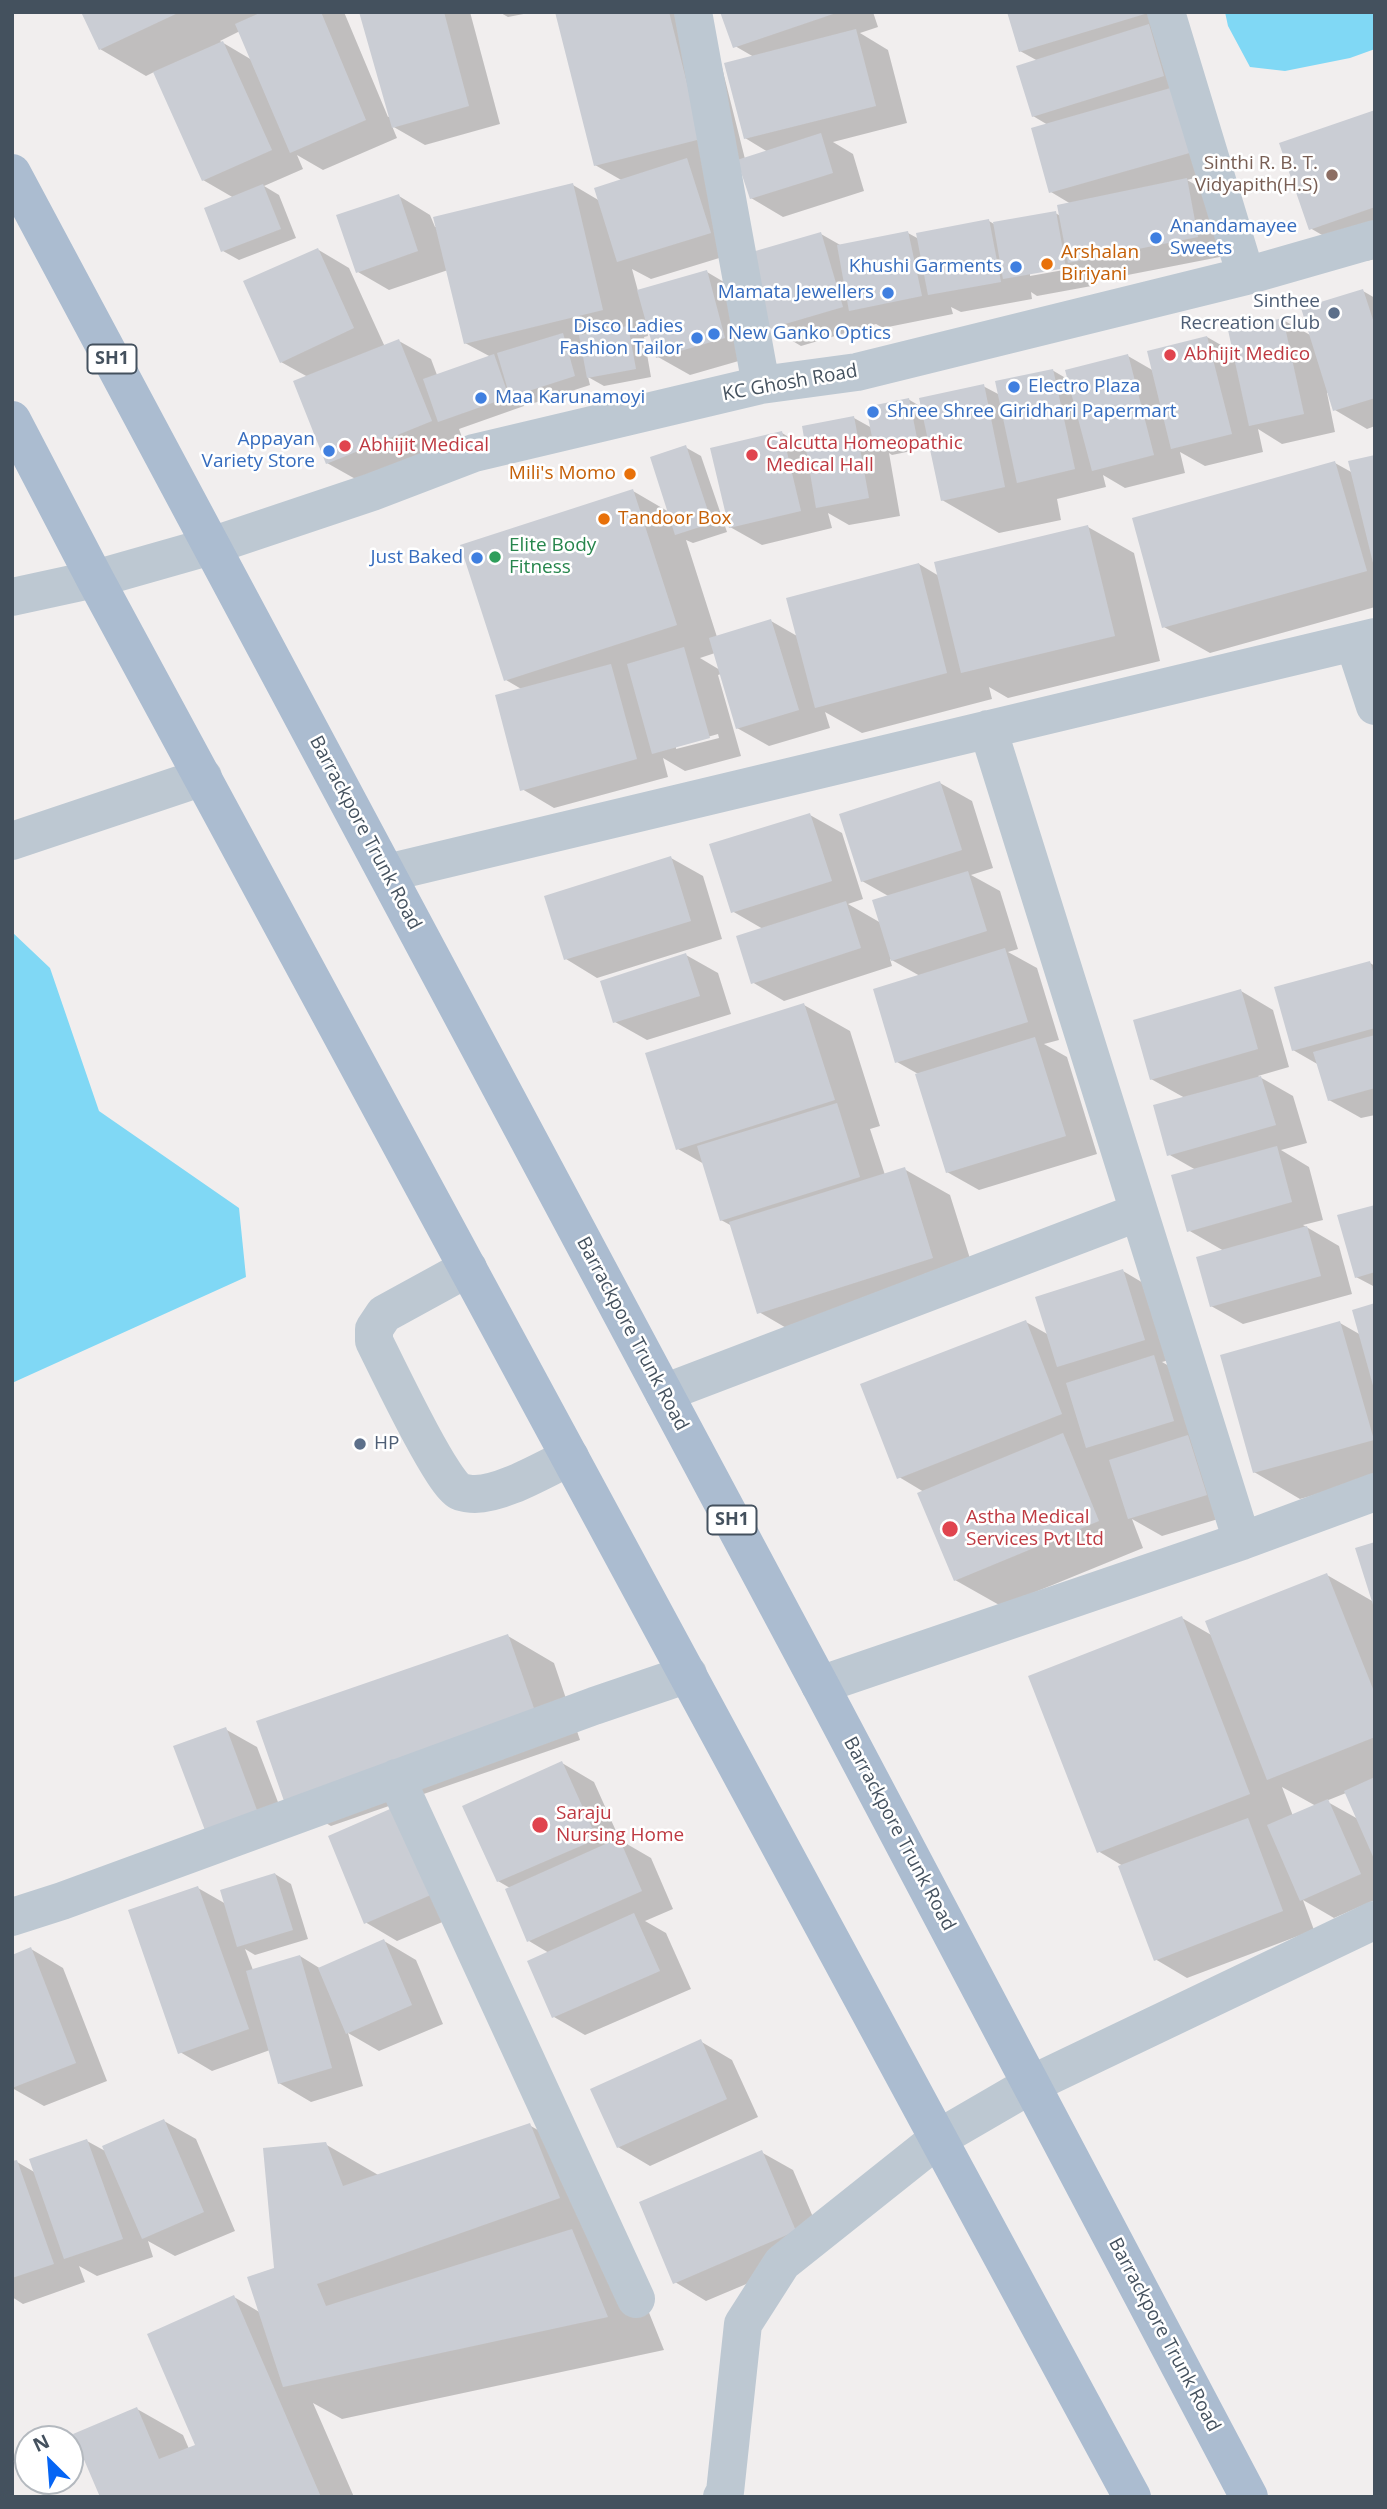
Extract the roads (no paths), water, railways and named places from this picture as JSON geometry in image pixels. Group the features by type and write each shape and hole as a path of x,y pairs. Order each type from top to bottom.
{"main road":[{"name":"Barrackpore Trunk Road","path":"12,173 820,1685 1249,2497"},
{"path":"12,420 95,579 1132,2497"}],"street":[{"path":"693,12 761,385"},
{"path":"1166,12 1246,276"},
{"name":"KC Ghosh Road","path":"12,597 95,579 211,546 372,492 474,453 761,385 857,372 1246,276 1375,239"},
{"path":"387,873 1364,639 1375,706"},
{"path":"988,729 1242,1541"},
{"path":"12,841 203,777"},
{"path":"664,1393 1139,1212"},
{"path":"468,1268 384,1314 374,1329 374,1341 435,1459 446,1478 458,1491 475,1494 495,1490 570,1457"},
{"path":"820,1685 1242,1541 1375,1492"},
{"path":"12,1917 688,1674"},
{"path":"396,1778 636,2299"},
{"path":"722,2497 743,2324 782,2263 939,2138 1032,2084 1375,1920"}],"water":[{"path":"1225,12 1375,12 1375,49 1350,58 1285,71 1250,67 1228,26"},
{"path":"12,932 50,968 99,1111 239,1208 246,1277 12,1383"}],"place":[{"name":"Sinthi R. B. T. Vidyapith(H.S)","path":"1332,175"},
{"name":"Anandamayee Sweets","path":"1156,238"},
{"name":"Arshalan Biriyani","path":"1047,264"},
{"name":"Khushi Garments","path":"1016,267"},
{"name":"Mamata Jewellers","path":"888,293"},
{"name":"Sinthee Recreation Club","path":"1334,313"},
{"name":"New Ganko Optics","path":"714,334"},
{"name":"Disco Ladies Fashion Tailor","path":"697,338"},
{"name":"Abhijit Medico","path":"1170,355"},
{"name":"Electro Plaza","path":"1014,387"},
{"name":"Maa Karunamoyi","path":"481,398"},
{"name":"Shree Shree Giridhari Papermart","path":"873,412"},
{"name":"Abhijit Medical","path":"345,446"},
{"name":"Appayan Variety Store","path":"329,451"},
{"name":"Calcutta Homeopathic Medical Hall","path":"752,455"},
{"name":"Mili's Momo","path":"630,474"},
{"name":"Tandoor Box","path":"604,519"},
{"name":"Elite Body Fitness","path":"495,557"},
{"name":"Just Baked","path":"477,558"},
{"name":"HP","path":"360,1444"},
{"name":"Astha Medical Services Pvt Ltd","path":"950,1529"},
{"name":"Saraju Nursing Home","path":"540,1825"}]}
